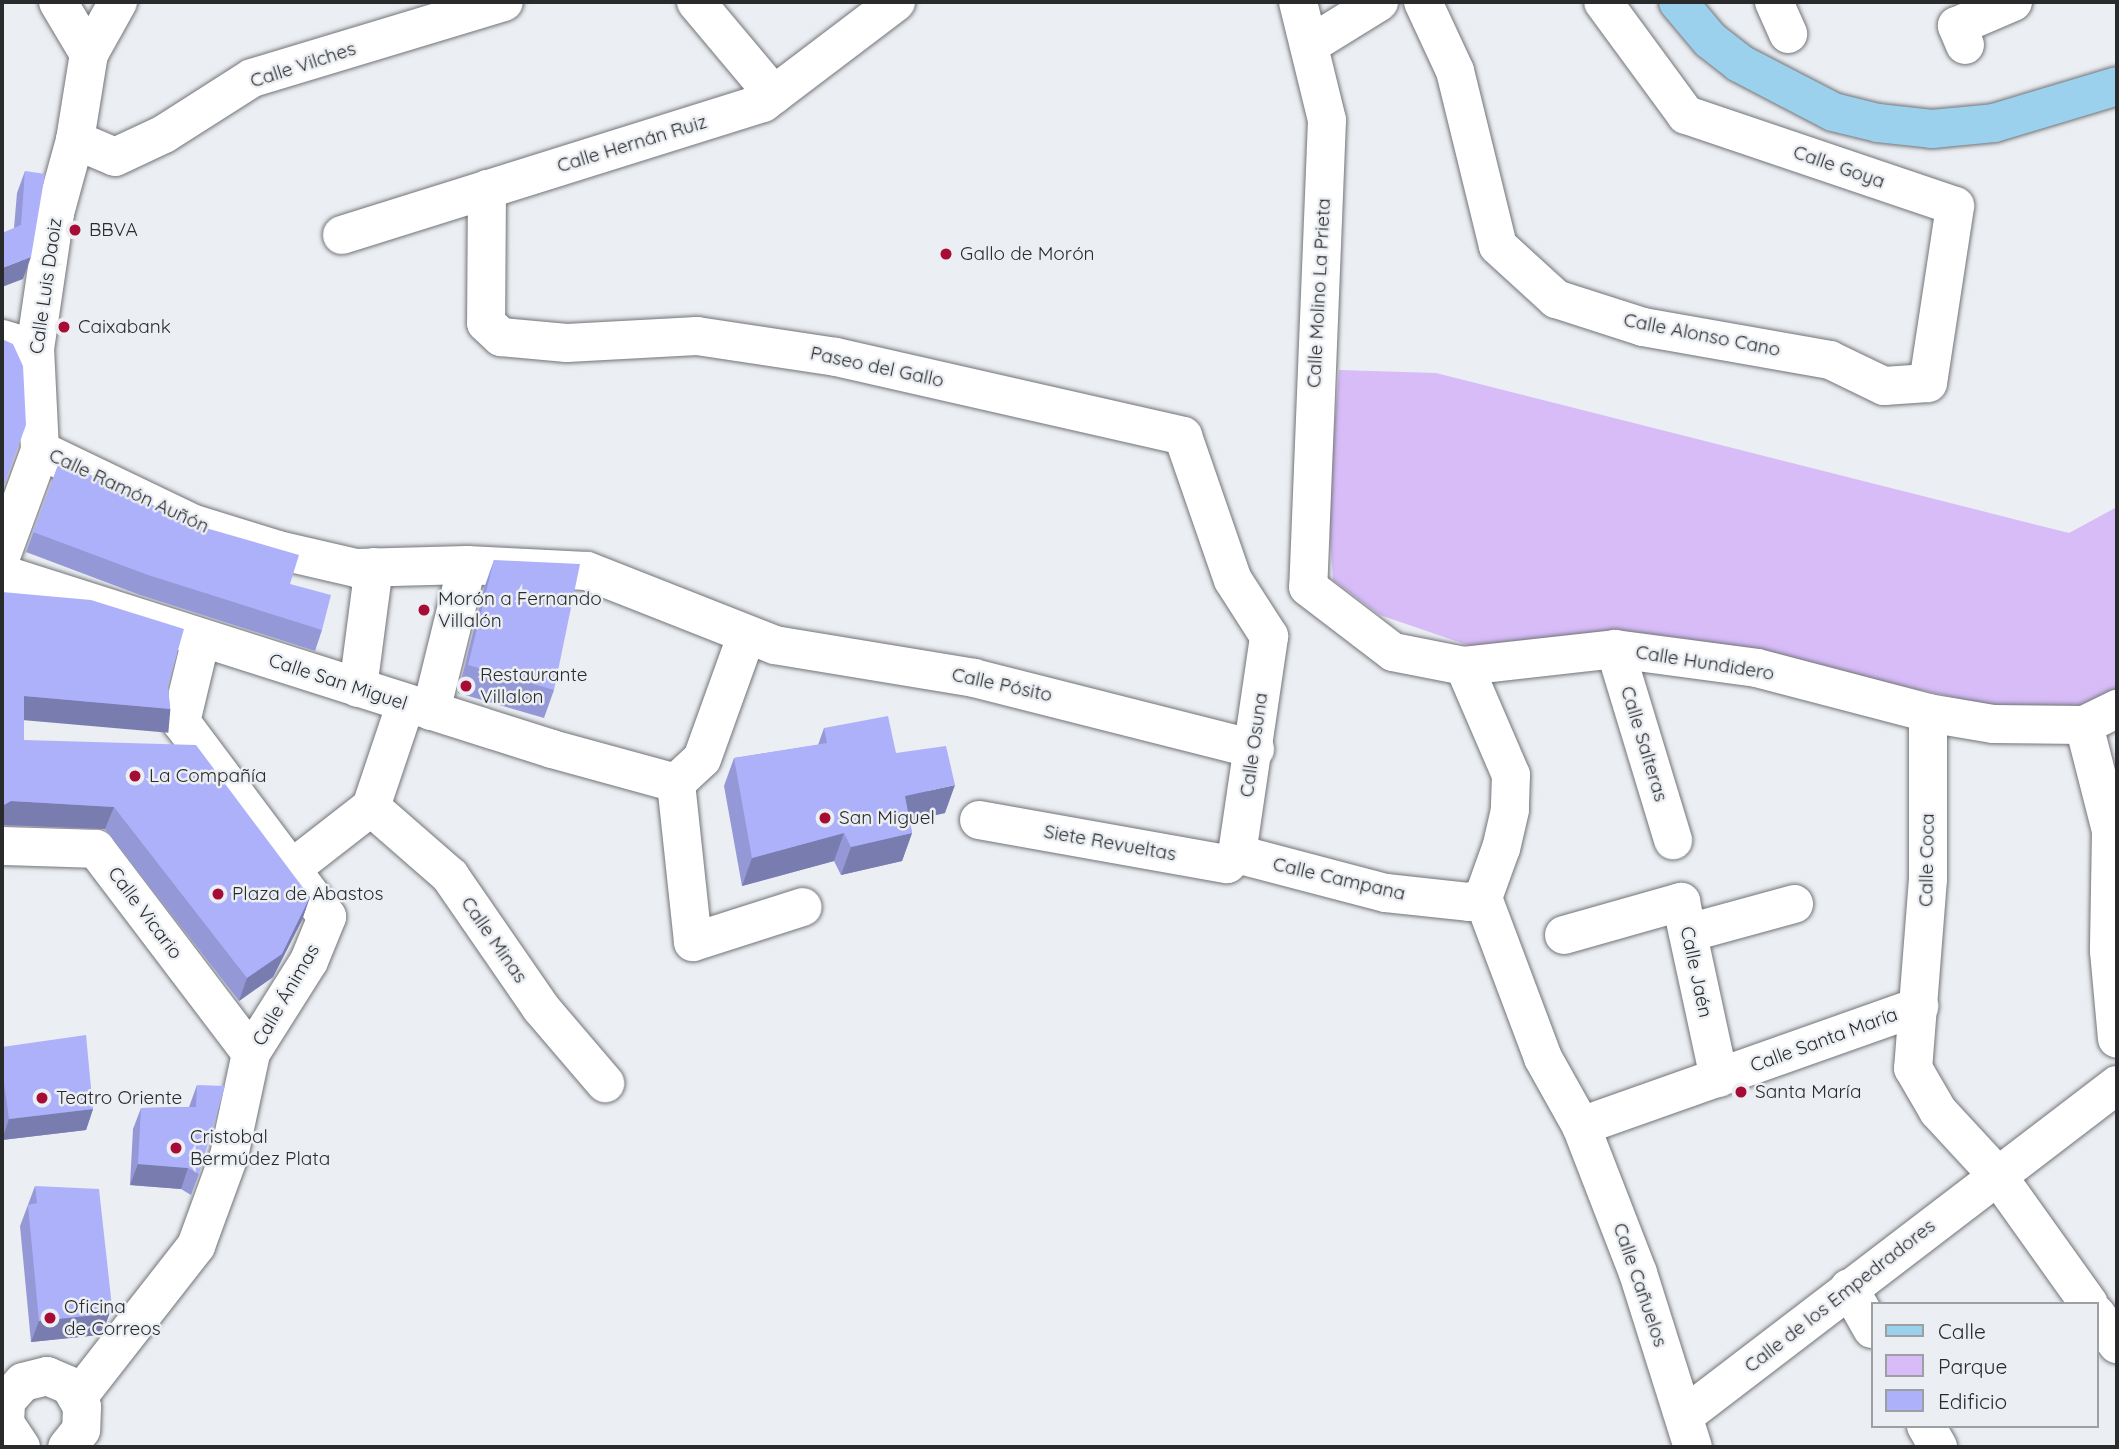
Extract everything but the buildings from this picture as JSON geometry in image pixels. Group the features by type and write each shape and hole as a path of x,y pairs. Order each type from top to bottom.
{"main road":[{"path":"1678,2 1710,40 1750,70 1833,112 1878,124 1932,129 1994,122 2117,86"}],"street":[{"path":"58,2 89,54"},
{"name":"Calle Luis Daoiz","path":"2,554 40,450 18,344 75,140 89,54 118,2"},
{"name":"Calle Vilches","path":"75,140 115,157 164,134 253,78 504,2"},
{"path":"696,2 774,94"},
{"name":"Calle Hernán Ruiz","path":"342,235 763,103 896,2"},
{"name":"Calle Molino La Prieta","path":"1298,2 1311,44 1327,120 1308,587"},
{"path":"1311,44 1379,2"},
{"name":"Calle Alonso Cano","path":"1423,2 1455,71 1498,246 1556,299 1643,327 1830,360 1884,386 1928,383"},
{"name":"Calle Goya","path":"1603,2 1686,115 1955,206 1928,383"},
{"path":"1965,45 1956,26 2013,2"},
{"name":"Paseo del Gallo","path":"488,189 486,323 501,337 567,343 697,336 835,357 1183,436 1233,580 1269,636"},
{"name":"Calle Ramón Auñón","path":"40,450 194,524 278,550 374,567 467,565 597,573 746,637"},
{"path":"290,870 372,807 418,707 467,565"},
{"path":"358,688 374,567"},
{"name":"Calle San Miguel","path":"2,574 418,707 676,783"},
{"path":"1269,636 1308,587"},
{"name":"Calle Hundidero","path":"1308,587 1393,652 1464,666 1615,649 1757,668 1928,713 2001,725 2101,717"},
{"name":"Calle Osuna","path":"1237,854 1255,748 1269,636"},
{"path":"746,637 702,759 676,783 693,942 803,907"},
{"name":"Calle Pósito","path":"746,637 1012,687 1255,748"},
{"name":"Calle Ánimas","path":"78,1396 196,1246 229,1156 251,1054 309,961 327,917 181,722 201,639"},
{"name":"Calle Salteras","path":"1615,649 1673,840"},
{"path":"1464,666 1511,775 1510,810 1501,848 1483,898 1543,1058 1581,1126"},
{"name":"Calle Coca","path":"1919,1006 1928,879 1928,713"},
{"path":"2101,717 2110,831 2109,951 2117,1039"},
{"name":"Calle Minas","path":"372,807 450,876 541,1008 605,1083"},
{"name":"Siete Revueltas","path":"979,820 1227,864 1237,854"},
{"name":"Calle Vicario","path":"2,846 96,849 251,1054"},
{"name":"Calle Campana","path":"1237,854 1387,893 1469,902 1483,898"},
{"name":"Calle Jaén","path":"1564,935 1681,902 1719,1078"},
{"path":"1688,933 1794,904"},
{"name":"Calle Santa María","path":"1581,1126 1919,1006 1913,1068 1938,1111 1997,1175 2088,1302"},
{"name":"Calle de los Empedradores","path":"1689,1432 1849,1289 2117,1085"},
{"name":"Calle Cañuelos","path":"1581,1126 1638,1273 1689,1432"},
{"path":"1849,1289 1870,1326"},
{"path":"2098,1317 2117,1343"},
{"path":"7,1416 13,1390 34,1377 60,1380 78,1396 83,1419 67,1447"},
{"path":"1927,1428 1938,1447"}],"green space":[{"path":"1339,370 1436,373 2069,533 2117,507 2117,689 2069,710 1985,704 1682,638 1479,649 1380,615 1333,580 1328,510"}],"place":[{"name":"BBVA","path":"75,230"},
{"name":"Gallo de Morón","path":"946,254"},
{"name":"Caixabank","path":"64,327"},
{"name":"Morón a Fernando Villalón","path":"424,610"},
{"name":"Restaurante Villalon","path":"466,686"},
{"name":"La Compañía","path":"135,776"},
{"name":"San Miguel","path":"825,818"},
{"name":"Plaza de Abastos","path":"218,894"},
{"name":"Santa María","path":"1741,1092"},
{"name":"Teatro Oriente","path":"42,1098"},
{"name":"Cristobal Bermúdez Plata","path":"176,1148"},
{"name":"Oficina de Correos","path":"50,1318"}]}
